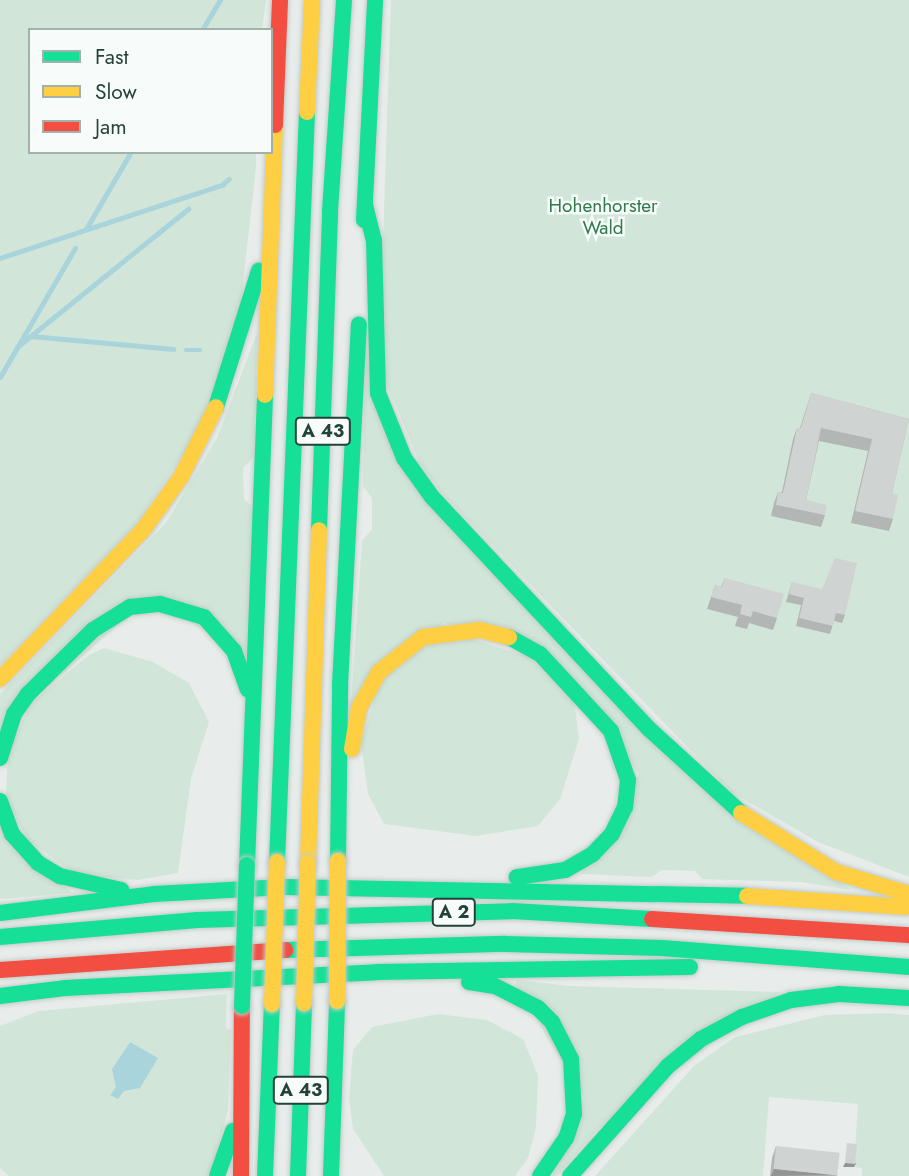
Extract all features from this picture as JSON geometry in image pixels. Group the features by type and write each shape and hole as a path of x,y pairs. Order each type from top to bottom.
{"highway":[{"path":"273,136 280,0"},
{"name":"A 43","path":"265,1176 312,0"},
{"name":"A 43","path":"298,1176 330,211 344,0"},
{"path":"331,1176 336,1064 340,685 375,0"},
{"path":"0,679 143,530 203,438 237,357 258,281 272,155"},
{"path":"241,1176 239,1091 252,711 274,224 272,155"},
{"path":"365,205 374,240 378,393 404,458 432,498 648,728 724,801 767,832 836,872 909,894"},
{"path":"0,758 14,714 28,695 93,630 130,607 160,604 189,611 218,629 242,669 252,711"},
{"path":"339,816 359,708 379,672 402,650 424,637 480,630 512,638 540,654 611,731 622,754 628,780 625,807 612,834 593,854 565,870 534,876 454,878 411,887"},
{"path":"0,801 12,834 38,863 94,887 154,894"},
{"path":"0,913 154,894 285,887 411,887 762,896 909,907"},
{"name":"A 2","path":"0,937 197,920 512,911 909,935"},
{"name":"A 2","path":"0,970 379,945 662,948 822,958 909,967"},
{"path":"0,996 155,983 377,972 665,966 789,972 822,958"},
{"path":"377,972 495,986 523,998 552,1022 571,1059 575,1101 566,1138 540,1176"},
{"path":"0,1016 26,1005 155,983"},
{"path":"570,1176 668,1066 701,1039 742,1017 791,1000 839,994 909,998"},
{"path":"336,1064 341,1176"},
{"path":"217,1176 232,1140 239,1091"}],"green space":[{"path":"0,0 266,0 262,28 28,28 28,154 256,154 256,167 240,310 202,426 135,526 0,665"},
{"name":"Hohenhorster Wald","path":"391,0 909,0 909,877 818,842 731,792 442,493 420,464 386,382 380,331"},
{"path":"257,333 255,456 243,468 244,499 254,508 249,656 148,598 0,730 0,694 166,523 217,438"},
{"path":"365,349 393,453 644,733 851,890 800,882 702,879 695,871 662,870 651,877 581,874 639,774 546,648 443,623 350,719 362,541 372,529 372,498 363,486"},
{"path":"463,636 529,657 574,701 579,739 560,799 538,826 476,836 384,824 368,794 361,743 378,688 421,647"},
{"path":"104,648 153,662 189,683 209,722 191,779 178,873 138,880 76,874 27,840 6,796 8,752 32,702 89,655"},
{"path":"0,821 72,893 0,899"},
{"path":"517,980 570,986 780,992 597,1130 557,1176 551,1176 584,1098 515,984"},
{"path":"227,994 226,1028 231,1030 228,1110 210,1176 9,1176 0,1168 0,1026 39,1011"},
{"path":"438,1014 487,1020 523,1039 538,1075 536,1128 528,1158 515,1176 384,1176 353,1129 349,1098 353,1050 372,1027"},
{"path":"825,1015 909,1015 909,1176 862,1176 862,1168 854,1167 858,1104 769,1097 763,1176 595,1176 695,1065 735,1037"}],"water":[{"path":"130,1042 158,1058 140,1088 124,1091 118,1099 110,1095 116,1087 112,1069"}],"building":[{"path":"811,393 909,419 892,493 898,495 893,519 855,511 872,439 821,428 806,500 827,505 825,515 776,505 778,492 783,493 797,428 801,428"},
{"path":"835,558 857,563 845,615 836,613 833,626 799,618 804,598 789,594 792,582 822,589"},
{"path":"725,578 784,594 777,618 753,611 751,617 740,614 742,605 711,597 715,585 722,587"},
{"path":"847,1143 857,1144 855,1164 845,1163"},
{"path":"776,1146 840,1153 837,1176 774,1169"}],"waterway":[{"path":"203,28 220,0"},
{"path":"86,229 130,154"},
{"path":"0,258 222,185 229,179"},
{"path":"17,347 188,209"},
{"path":"0,377 75,248"},
{"path":"31,336 173,349"},
{"path":"186,350 200,350"}],"traffic: fast":[{"path":"319,530 330,211 344,0"},
{"path":"364,220 375,0"},
{"path":"277,862 307,112"},
{"path":"365,205 374,240 378,393 404,458 432,497 648,728 741,813"},
{"path":"216,407 259,271"},
{"path":"338,861 340,685 359,325"},
{"path":"247,865 265,395"},
{"path":"0,758 14,714 28,694 93,630 130,607 160,604 204,617 234,651 248,690"},
{"path":"509,637 540,654 611,731 628,780 625,807 612,834 593,854 565,870 517,877"},
{"path":"0,801 12,834 38,863 60,876 121,890"},
{"path":"242,1006 247,865"},
{"path":"0,913 154,894 285,887 747,896"},
{"path":"0,937 197,920 512,911 652,919"},
{"path":"285,950 505,944 662,948 909,967"},
{"path":"0,996 65,988 377,972 690,967"},
{"path":"469,982 495,986 538,1008 552,1022 571,1059 574,1114 566,1138 540,1176"},
{"path":"570,1176 668,1066 701,1039 742,1017 791,1000 839,994 909,998"},
{"path":"331,1176 337,1001"},
{"path":"298,1176 304,1003"},
{"path":"265,1176 272,1004"},
{"path":"217,1176 233,1131"}],"traffic: slow":[{"path":"307,112 312,0"},
{"path":"265,395 275,125"},
{"path":"0,679 143,530 181,477 216,407"},
{"path":"308,863 319,530"},
{"path":"352,749 359,708 379,672 423,637 480,630 509,637"},
{"path":"741,813 836,872 909,894"},
{"path":"337,1001 338,861"},
{"path":"272,1004 277,862"},
{"path":"304,1003 308,863"},
{"path":"747,896 906,907"}],"traffic: jam":[{"path":"275,125 280,0"},
{"path":"652,919 909,935"},
{"path":"0,970 285,950"},
{"path":"241,1176 242,1006"}]}
